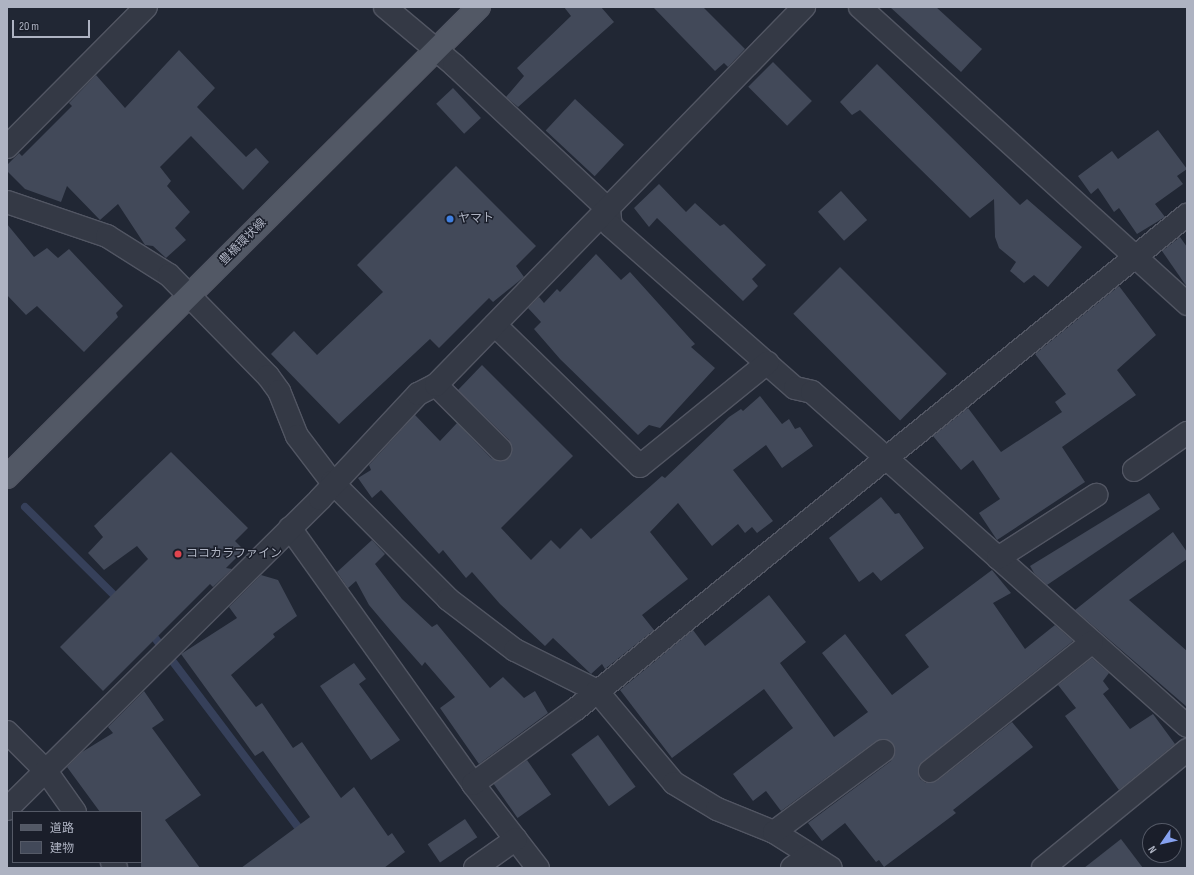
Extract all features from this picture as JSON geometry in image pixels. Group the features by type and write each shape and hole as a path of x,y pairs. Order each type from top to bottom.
{"main road":[{"name":"豊橋環状線","path":"7,477 479,7"}],"street":[{"path":"7,147 146,7"},
{"path":"385,7 435,50 610,210 611,226 795,388 812,392 1187,726"},
{"path":"7,809 290,528 332,482 418,394 436,385 610,210 804,7"},
{"path":"860,7 1187,304"},
{"path":"7,202 107,236 157,266 189,295 268,376 279,391 297,436 332,482 448,599 515,650 596,691 674,783 717,809 774,832 831,868"},
{"path":"473,784 596,691 887,460 1187,215"},
{"path":"495,325 640,466 767,363"},
{"path":"436,385 500,449"},
{"path":"1134,470 1187,433"},
{"path":"998,558 1096,495"},
{"path":"290,528 473,784 538,868"},
{"path":"930,771 1092,642"},
{"path":"7,732 46,771 74,811"},
{"path":"1043,868 1187,750"},
{"path":"774,832 883,751"},
{"path":"475,868 516,839"},
{"path":"792,868 810,855"}],"building":[{"path":"564,7 601,7 614,22 518,107 506,97 524,76 517,68 571,16"},
{"path":"653,7 703,7 745,49 728,67 724,63 715,71"},
{"path":"890,7 936,7 982,49 961,72"},
{"path":"179,50 215,88 197,107 246,157 256,148 269,162 243,190 191,136 160,167 171,181 167,186 190,212 175,228 186,240 166,258 153,246 145,245 118,204 100,220 67,186 61,202 25,189 7,171 7,165 19,153 22,156 72,106 69,103 96,75 125,108"},
{"path":"773,62 812,101 787,126 748,87"},
{"path":"877,64 1020,205 1027,199 1082,247 1048,287 1034,275 1024,283 1010,271 1016,262 999,248 995,237 994,199 970,218 860,110 852,115 840,102"},
{"path":"453,88 481,118 464,134 436,104"},
{"path":"575,99 624,145 595,176 546,130"},
{"path":"1158,130 1187,169 1177,176 1183,184 1155,204 1165,217 1137,234 1119,208 1114,212 1098,188 1091,194 1078,176 1112,151 1118,159"},
{"path":"456,166 536,246 516,266 524,277 493,302 489,298 439,348 430,339 339,424 271,354 294,331 317,355 383,292 357,265"},
{"path":"659,184 686,212 695,203 720,226 724,224 766,265 752,279 758,286 743,301 657,218 649,227 634,208"},
{"path":"841,191 867,220 844,241 818,212"},
{"path":"7,224 34,257 47,248 58,258 69,249 123,306 116,313 118,317 84,352 37,306 26,315 7,295"},
{"path":"1180,237 1187,247 1187,287 1162,251"},
{"path":"596,254 621,280 630,272 695,344 691,347 715,368 660,428 649,425 638,435 560,359 534,329 541,322 528,308 539,297 544,303 557,289 560,292"},
{"path":"840,267 947,374 900,420 793,314"},
{"path":"1119,286 1156,335 1117,370 1136,395 1062,447 1085,482 997,540 979,513 1000,499 973,460 961,470 933,436 968,408 1001,452 1062,412 1055,402 1066,394 1035,354"},
{"path":"482,365 573,456 501,528 531,560 551,540 560,549 581,528 591,539 662,476 665,478 729,417 741,409 743,411 760,396 782,424 789,419 795,429 800,427 813,446 782,468 766,445 733,470 773,521 757,533 752,527 745,533 738,524 712,546 678,503 650,532 688,579 642,615 654,630 605,669 602,664 591,674 553,638 545,646 500,604 472,572 466,578 443,550 439,554 381,490 372,498 358,478 371,470 369,465 415,415 440,441 457,423 491,458 497,461 509,458 512,452 509,440 458,390"},
{"path":"171,452 248,528 235,541 244,550 226,568 232,569 213,587 210,584 103,691 60,647 148,559 137,546 104,570 88,553 103,537 94,526"},
{"path":"1149,493 1160,509 1047,585 1034,573 1030,566"},
{"path":"881,497 895,514 899,513 924,548 881,581 873,572 859,582 829,538"},
{"path":"1173,532 1187,552 1187,559 1129,600 1187,651 1187,707 1075,610"},
{"path":"372,540 385,554 375,564 402,599 432,627 437,624 490,688 503,677 524,698 535,691 548,713 479,764 440,708 455,697 425,662 422,666 391,631 369,605 356,581 348,588 337,572"},
{"path":"992,570 1011,593 993,603 1025,649 1055,625 1073,641 922,762 918,772 920,779 926,783 937,781 1012,722 1033,747 953,810 956,813 884,867 879,860 876,862 845,823 822,841 808,823 891,761 895,750 888,740 876,741 781,811 766,791 753,801 733,774 793,728 764,689 672,758 620,690 693,630 705,646 769,595 806,642 780,663 834,737 868,712 822,653 845,634 892,695 929,667 905,635"},
{"path":"261,575 278,580 297,616 273,634 275,637 231,675 256,707 262,703 293,748 302,742 341,798 354,787 388,836 392,833 405,852 384,868 241,868 310,817 263,751 255,756 181,654 237,618 229,607"},
{"path":"1092,658 1109,673 1103,681 1109,689 1103,694 1130,729 1153,714 1175,744 1119,790 1065,716 1076,708 1058,685"},
{"path":"354,663 366,679 359,684 400,740 371,760 320,686"},
{"path":"144,691 164,720 152,728 201,795 165,820 200,868 141,868 142,811 99,811 67,767 82,752 113,733 108,727"},
{"path":"598,735 636,787 609,806 571,754"},
{"path":"527,760 551,794 518,818 493,784"},
{"path":"465,819 477,837 440,862 428,844"},
{"path":"1121,839 1143,868 1084,868"}],"waterway":[{"path":"25,507 120,601"},
{"path":"149,630 304,835"}],"place":[{"name":"ヤマト","path":"450,219"},
{"name":"ココカラファイン","path":"178,554"}]}
